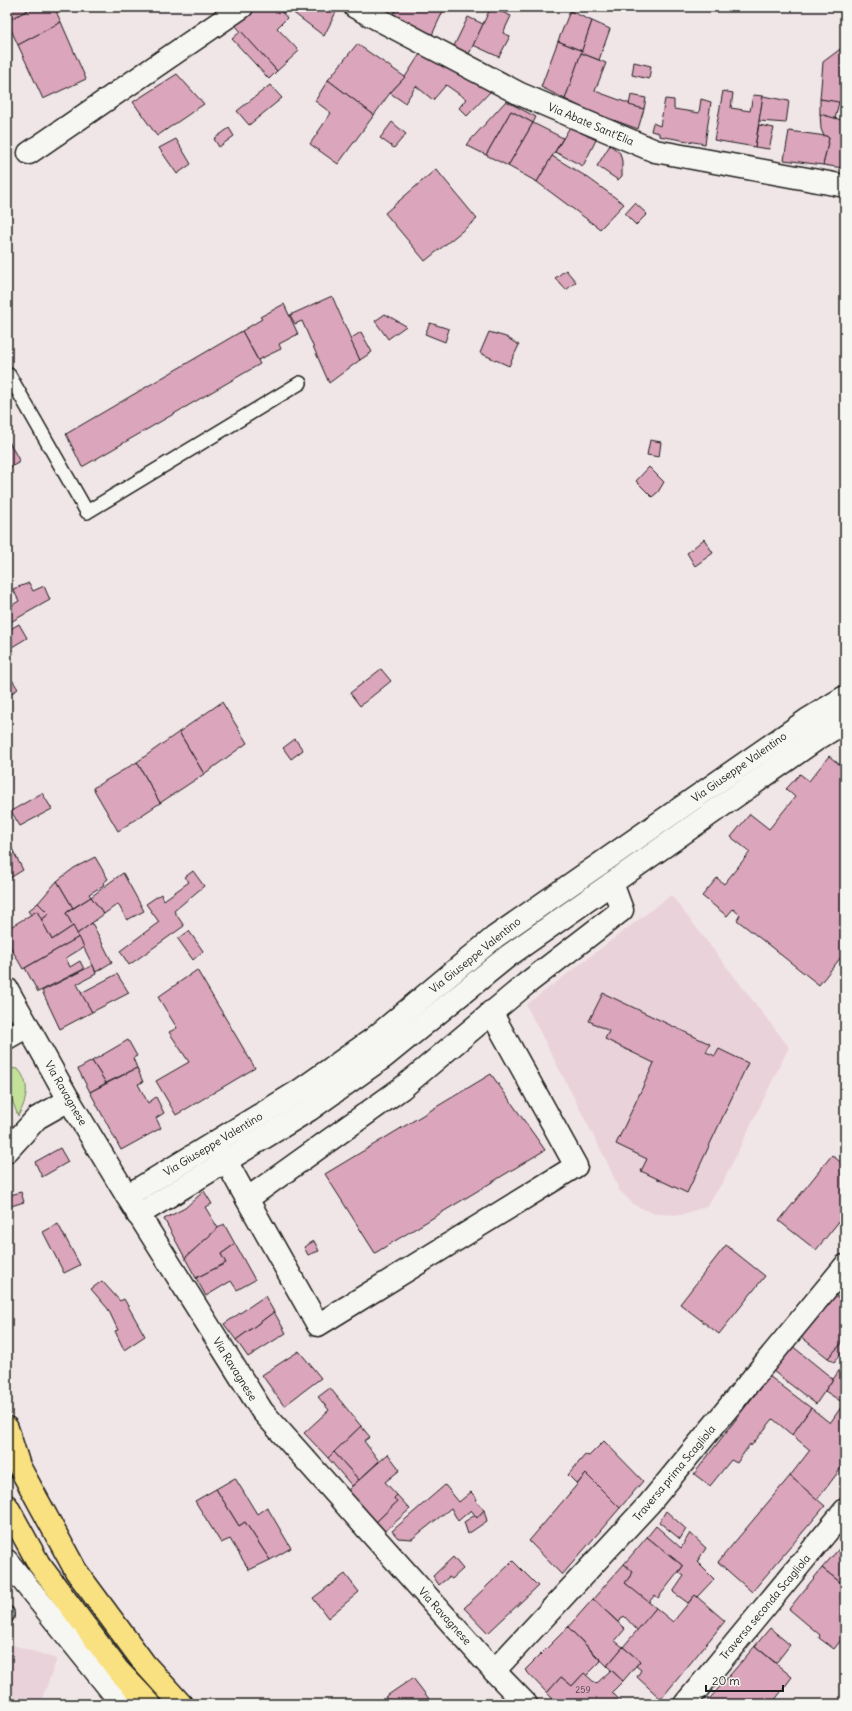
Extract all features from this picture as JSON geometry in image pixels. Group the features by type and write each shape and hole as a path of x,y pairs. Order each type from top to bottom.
{"highway":[{"path":"7,1428 19,1466 76,1571 144,1663 181,1704"},
{"path":"7,1506 39,1564 118,1670 150,1704"}],"street":[{"path":"29,153 242,7"},
{"name":"Via Abate Sant'Elia","path":"355,7 520,94 655,151 845,186"},
{"name":"Via Giuseppe Valentino","path":"138,1215 299,1091 373,1040 495,937 807,720 844,699"},
{"name":"Via Giuseppe Valentino","path":"127,1196 309,1110 384,1057 508,956 817,739 845,722"},
{"path":"247,1199 402,1088 491,1012 622,910 612,883"},
{"name":"Via Ravagnese","path":"7,989 69,1100 138,1215 262,1411 494,1671 526,1704"},
{"path":"221,1152 318,1325 576,1166 491,1012"},
{"path":"7,1038 28,1026"},
{"path":"7,1151 37,1118 69,1100"},
{"path":"7,1130 7,1140"},
{"name":"Traversa prima Scagliola","path":"494,1671 649,1504 845,1266"},
{"name":"Traversa seconda Scagliola","path":"685,1704 845,1510"},
{"path":"7,1561 122,1704"}],"lane":[{"path":"7,376 9,375 87,512 300,383"}],"shaded area":[{"path":"671,895 789,1047 723,1182 707,1206 681,1215 655,1214 634,1205 619,1190 608,1164 526,1005"},
{"path":"7,1643 57,1659 40,1704 7,1704"}],"green space":[{"path":"7,1068 18,1069 25,1080 26,1092 24,1104 18,1116 11,1097 7,1092"}],"building":[{"path":"7,7 34,7 7,21"},
{"path":"34,7 54,7 61,22 18,45 7,21"},
{"path":"252,7 278,7 287,18 277,28 299,51 277,71 234,24"},
{"path":"278,7 288,7 283,14"},
{"path":"328,7 336,12 324,36 287,8"},
{"path":"397,7 445,7 431,37 392,17"},
{"path":"491,7 511,16 503,33 510,36 499,57 473,45"},
{"path":"570,11 592,21 582,51 558,41"},
{"path":"468,17 483,24 469,54 453,48"},
{"path":"592,21 610,29 599,60 581,53"},
{"path":"61,22 86,79 43,99 18,45"},
{"path":"241,31 277,71 269,79 232,39"},
{"path":"558,41 582,51 565,99 541,87"},
{"path":"843,42 845,43 845,104 820,99 823,62 843,47"},
{"path":"357,44 405,77 390,93 374,115 328,80"},
{"path":"581,53 606,63 595,91 644,109 638,129 589,111 565,99"},
{"path":"420,54 492,90 467,116 459,108 466,99 446,85 433,100 416,86 405,103 390,93 405,77"},
{"path":"634,62 651,66 649,79 632,75"},
{"path":"177,74 204,104 157,136 133,102"},
{"path":"328,80 374,115 338,164 310,144 331,113 315,101"},
{"path":"270,85 282,98 249,125 237,111"},
{"path":"723,91 733,93 731,108 750,111 753,95 763,96 755,147 714,140"},
{"path":"631,95 646,98 644,109 629,105"},
{"path":"763,96 789,101 786,123 759,121"},
{"path":"665,99 674,100 674,109 699,113 701,99 711,102 705,144 659,136 659,133 651,131 653,123 660,126"},
{"path":"820,99 839,102 835,119 820,114"},
{"path":"506,101 536,117 533,123 511,111 486,155 466,145"},
{"path":"511,111 533,123 508,166 486,155"},
{"path":"820,114 845,121 845,159 843,168 823,165 829,138 823,134 821,129"},
{"path":"392,122 406,134 394,148 380,138"},
{"path":"533,123 563,138 537,182 508,166"},
{"path":"759,125 774,128 769,149 755,147"},
{"path":"570,127 596,140 583,166 555,152"},
{"path":"229,128 234,136 219,147 214,139"},
{"path":"789,131 826,136 829,138 823,165 784,160"},
{"path":"176,139 191,164 177,174 159,148"},
{"path":"610,145 620,153 622,161 622,176 618,180 597,166"},
{"path":"552,156 587,177 624,204 600,229 537,182"},
{"path":"436,169 477,219 425,261 385,213"},
{"path":"635,203 647,214 636,225 625,214"},
{"path":"566,270 576,282 566,290 555,278"},
{"path":"332,296 360,360 329,383 302,321 295,324 290,315"},
{"path":"284,304 298,334 279,344 281,349 258,360 242,331 262,319 260,317"},
{"path":"385,314 406,326 388,339 375,321"},
{"path":"430,323 449,329 445,342 425,334"},
{"path":"242,331 260,364 82,467 66,434"},
{"path":"361,332 372,352 360,360 350,339"},
{"path":"489,332 506,337 519,345 509,366 480,353"},
{"path":"7,438 20,462 7,469"},
{"path":"650,440 661,442 659,457 647,455"},
{"path":"649,467 664,482 658,492 652,497 636,481"},
{"path":"704,539 713,553 695,566 687,553"},
{"path":"29,583 33,591 44,586 50,600 7,624 7,608 19,601 13,589"},
{"path":"19,624 27,638 12,647 7,640 7,631"},
{"path":"381,669 391,681 360,706 350,693"},
{"path":"9,675 18,689 7,696 7,676"},
{"path":"222,702 247,743 204,774 179,732"},
{"path":"179,732 204,774 160,803 137,762"},
{"path":"295,739 303,750 291,759 283,748"},
{"path":"829,756 845,769 845,952 819,985 737,920 740,915 733,909 727,916 702,896 717,878 724,884 750,852 731,837 750,814 769,829 795,797 786,789 800,774 809,781"},
{"path":"137,762 160,803 118,831 93,788"},
{"path":"42,793 52,809 20,826 11,811"},
{"path":"8,841 23,870 10,878 7,874"},
{"path":"95,857 108,879 103,883 104,885 89,894 91,897 73,908 57,881 74,868"},
{"path":"193,871 204,886 174,911 184,926 129,965 120,951 159,922 146,904 161,894 164,900 189,882 185,877"},
{"path":"123,873 144,911 127,920 118,904 104,914 91,897"},
{"path":"57,881 73,908 66,913 73,926 52,940 41,920 49,914 38,903"},
{"path":"91,897 104,914 77,934 66,913"},
{"path":"38,903 49,914 41,920 37,911 31,915 28,911"},
{"path":"37,911 52,940 73,926 79,937 23,969 7,941 7,929"},
{"path":"92,923 112,962 96,972 77,934"},
{"path":"189,931 203,951 193,960 178,939"},
{"path":"79,937 84,947 66,958 70,967 80,961 84,969 38,992 25,968"},
{"path":"93,965 96,974 77,984 92,1012 60,1029 42,991"},
{"path":"197,970 255,1068 176,1115 156,1081 189,1062 169,1032 177,1028 158,997"},
{"path":"117,974 129,993 92,1012 81,993"},
{"path":"603,993 710,1044 706,1052 715,1056 719,1049 748,1063 687,1193 641,1171 647,1159 616,1144 654,1063 605,1039 609,1031 589,1021"},
{"path":"128,1040 137,1056 133,1058 137,1068 106,1083 92,1061"},
{"path":"92,1061 106,1083 90,1092 78,1069"},
{"path":"137,1068 143,1082 138,1084 148,1103 156,1097 164,1113 156,1118 161,1128 121,1150 90,1092"},
{"path":"491,1074 545,1150 375,1253 325,1174"},
{"path":"60,1148 68,1162 42,1177 35,1162"},
{"path":"832,1155 845,1166 845,1214 816,1250 779,1221"},
{"path":"204,1191 212,1204 205,1207 218,1228 185,1258 164,1219 185,1208"},
{"path":"21,1192 24,1202 8,1207 7,1196"},
{"path":"58,1224 80,1265 64,1273 43,1232"},
{"path":"224,1224 235,1244 221,1254 226,1263 196,1278 185,1258"},
{"path":"314,1241 319,1251 308,1255 304,1247"},
{"path":"235,1244 255,1280 237,1290 231,1281 206,1296 196,1278 226,1263 221,1254"},
{"path":"726,1245 765,1276 719,1334 680,1304"},
{"path":"102,1281 120,1301 124,1299 145,1336 124,1350 115,1331 118,1330 108,1309 91,1289"},
{"path":"833,1293 845,1303 845,1340 828,1358 796,1333"},
{"path":"265,1296 274,1312 236,1340 224,1324"},
{"path":"274,1312 286,1333 248,1357 236,1340"},
{"path":"845,1340 845,1349 834,1362 828,1358"},
{"path":"791,1345 833,1379 816,1404 773,1371"},
{"path":"299,1351 321,1378 284,1406 262,1375"},
{"path":"845,1362 845,1404 825,1391"},
{"path":"769,1376 811,1408 792,1435 773,1419 751,1446 750,1444 737,1463 731,1460 710,1486 694,1474"},
{"path":"330,1388 361,1426 328,1458 304,1433 329,1410 318,1397"},
{"path":"844,1403 845,1463 817,1500 790,1476 810,1450 792,1435 811,1408 830,1423"},
{"path":"361,1426 370,1437 364,1441 379,1461 359,1480 334,1452"},
{"path":"604,1441 643,1481 620,1508 586,1474 577,1484 568,1475 585,1455 589,1456"},
{"path":"334,1452 359,1480 352,1486 328,1458"},
{"path":"388,1454 400,1470 385,1482 397,1495 394,1498 397,1502 375,1523 348,1490"},
{"path":"586,1474 620,1508 562,1575 529,1541"},
{"path":"790,1476 825,1506 752,1592 718,1562"},
{"path":"235,1478 257,1514 267,1507 291,1548 270,1560 245,1522 239,1526 216,1489"},
{"path":"445,1485 459,1502 471,1492 477,1499 476,1501 484,1510 477,1518 471,1510 458,1521 451,1508 412,1539 398,1538 392,1531"},
{"path":"216,1489 239,1526 245,1522 270,1560 249,1570 230,1539 221,1543 195,1501"},
{"path":"397,1495 410,1509 383,1533 375,1523 397,1502 394,1498"},
{"path":"484,1510 487,1521 468,1534 464,1522 475,1515 477,1518"},
{"path":"666,1511 686,1529 680,1539 659,1522"},
{"path":"656,1526 681,1548 690,1533 706,1548 697,1562 714,1579 697,1597 695,1595 688,1603 673,1592 684,1576 679,1572 683,1566 647,1537"},
{"path":"647,1537 683,1566 658,1598 655,1595 648,1603 625,1583 633,1572 624,1564"},
{"path":"845,1542 845,1586 822,1568"},
{"path":"453,1557 463,1569 452,1579 449,1577 439,1585 433,1576"},
{"path":"513,1561 538,1586 488,1633 464,1608"},
{"path":"624,1564 633,1572 625,1583 656,1608 638,1631 624,1616 618,1622 593,1599"},
{"path":"822,1568 845,1586 845,1635 834,1649 819,1638 820,1635 789,1609"},
{"path":"345,1574 359,1592 328,1618 313,1598"},
{"path":"695,1595 725,1621 661,1699 637,1677 641,1670 636,1666 640,1661 623,1647 656,1608 673,1622"},
{"path":"593,1599 625,1629 615,1641 623,1647 607,1666 568,1627"},
{"path":"568,1627 601,1661 586,1676 584,1673 572,1686 561,1677 547,1693 525,1670"},
{"path":"770,1628 790,1645 776,1663 755,1646"},
{"path":"755,1646 792,1677 772,1704 705,1704"},
{"path":"623,1647 640,1661 623,1681 607,1666"},
{"path":"611,1670 623,1681 612,1692 623,1704 558,1704 547,1693 561,1677 572,1686 584,1673 596,1684"},
{"path":"413,1678 433,1704 390,1704 385,1697"}]}
